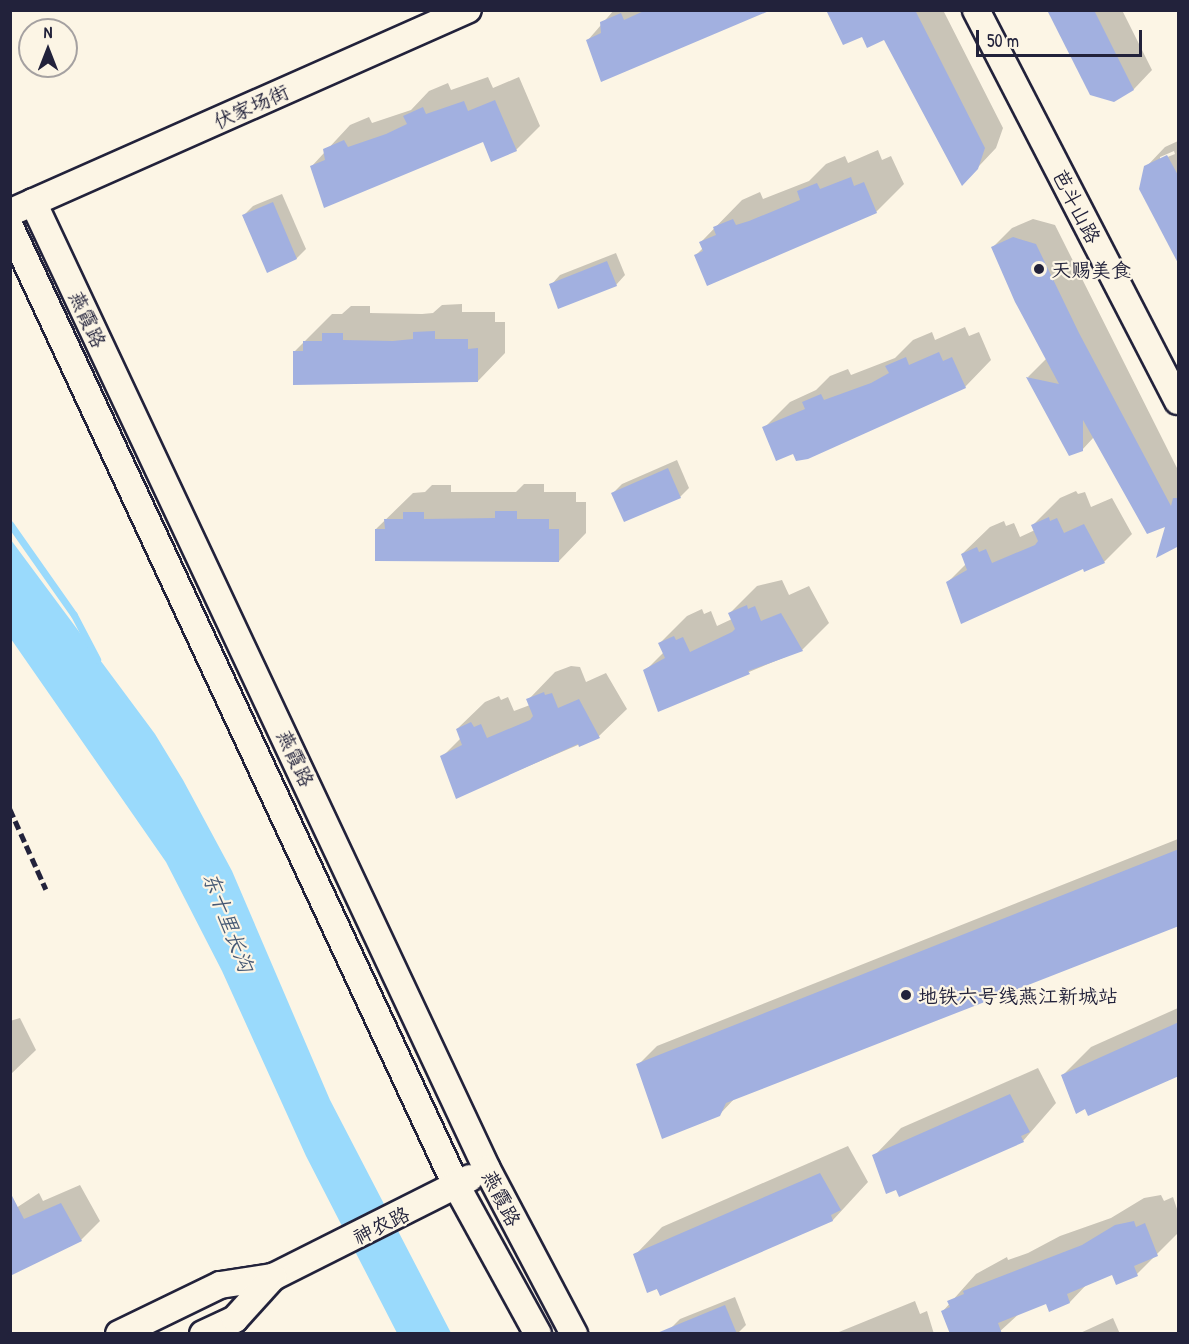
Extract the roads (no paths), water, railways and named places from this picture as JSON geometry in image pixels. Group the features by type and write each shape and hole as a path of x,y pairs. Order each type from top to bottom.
{"street":[{"name":"伏家场街","path":"22,207 468,10"},
{"name":"芭斗山路","path":"976,10 1179,401"},
{"name":"燕霞路","path":"22,207 487,1169 574,1334"},
{"name":"燕霞路","path":"10,227 456,1185 538,1334"},
{"name":"神农路","path":"119,1334 220,1285 273,1277 413,1209 487,1169"},
{"name":"神农路","path":"203,1334 235,1318 273,1277"}],"water":[{"path":"11,540 155,734 183,780 232,871 330,1100 451,1333 397,1333 306,1156 222,971 166,862 11,639"}],"waterway":[{"name":"东十里长沟","path":"10,524 74,615 97,659"}],"railway":[{"path":"10,809 46,889"}],"place":[{"name":"天赐美食","path":"1039,269"},
{"name":"地铁六号线燕江新城站","path":"906,995"}]}
